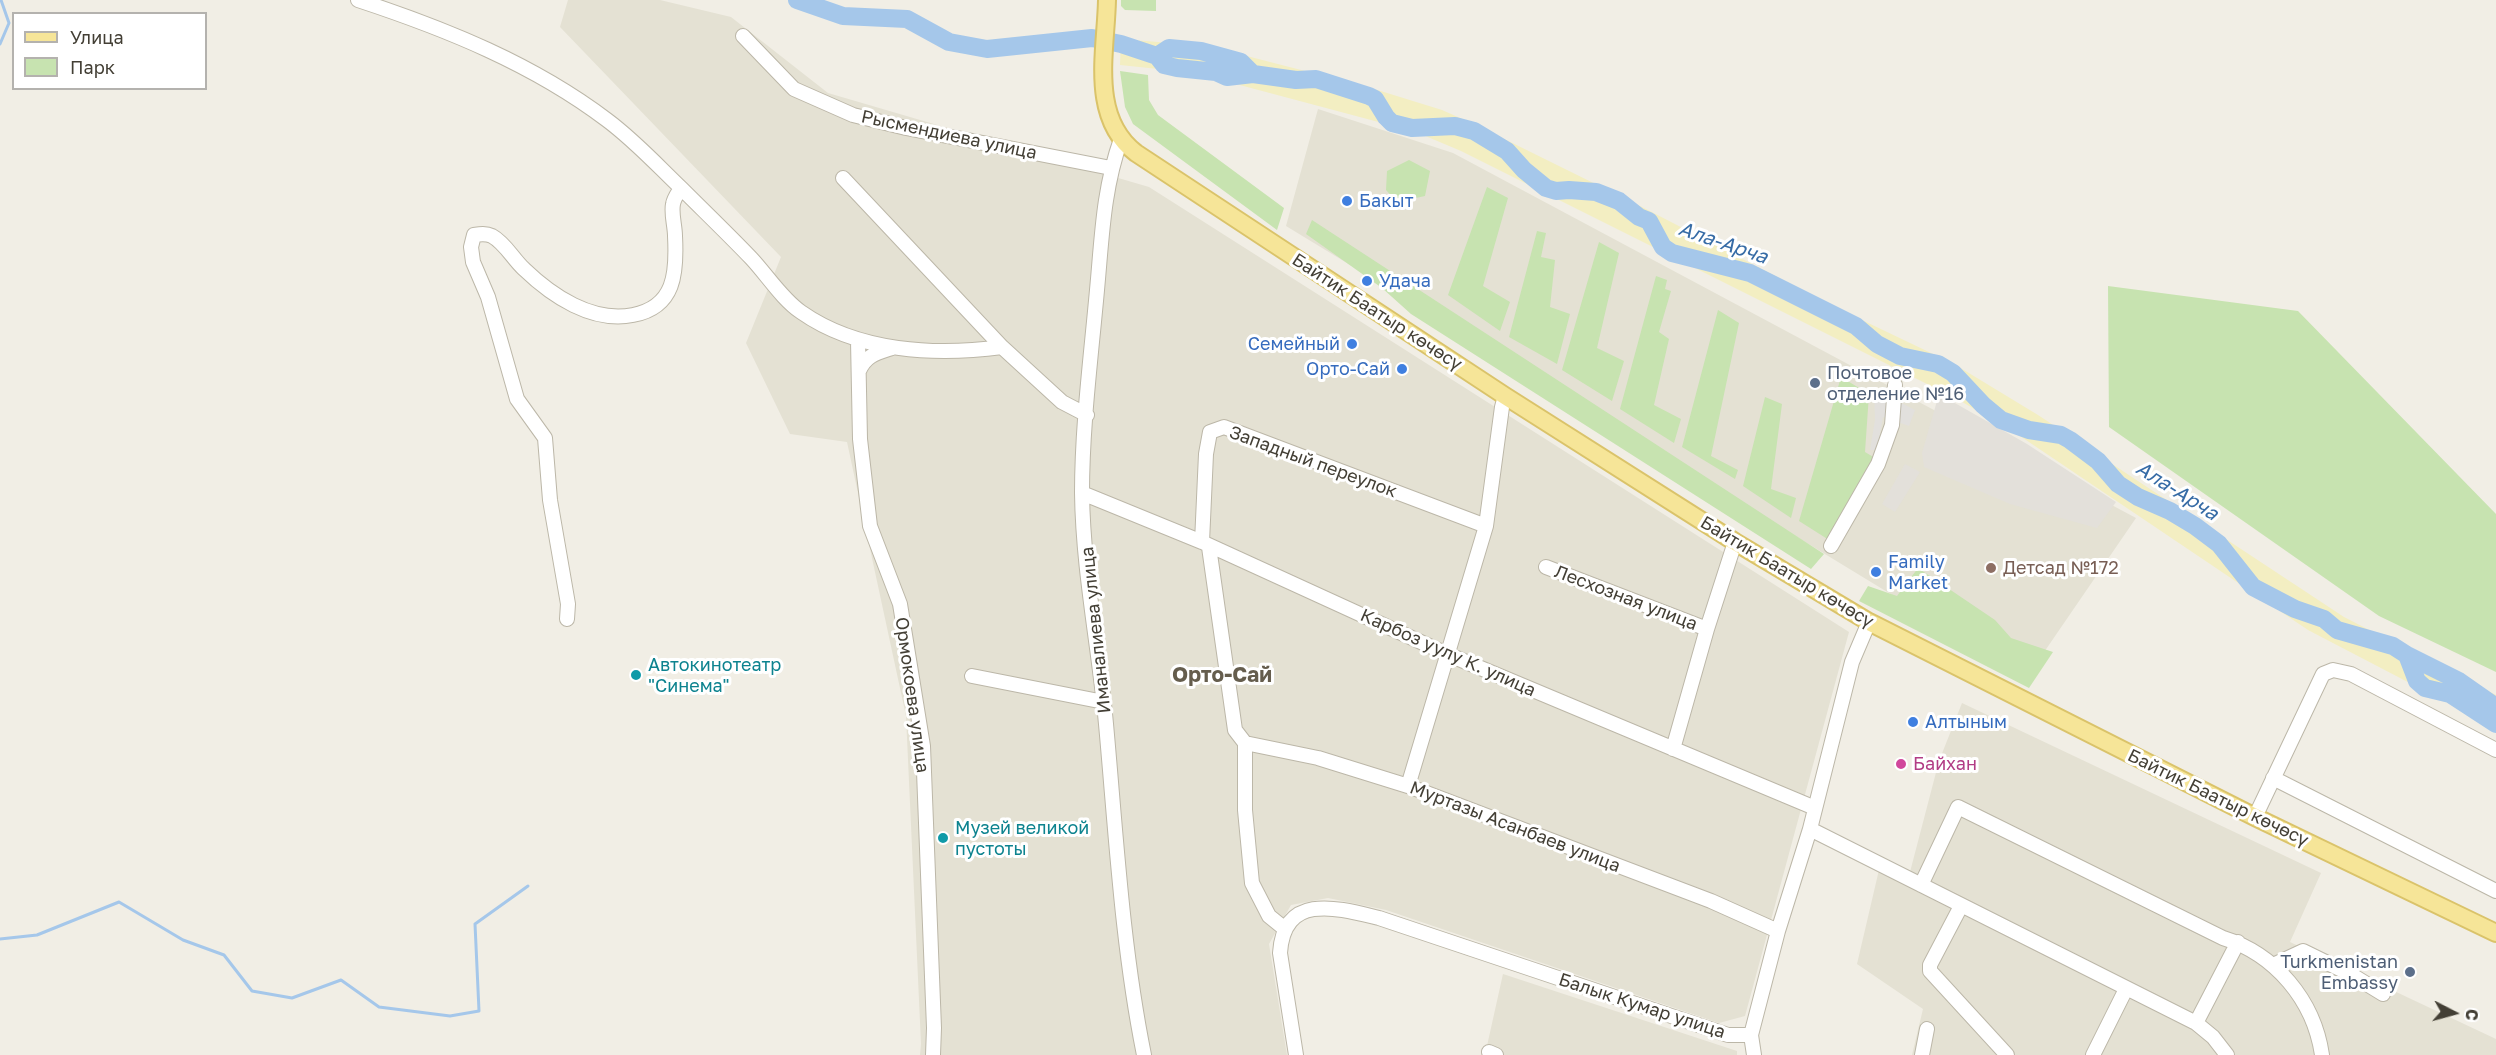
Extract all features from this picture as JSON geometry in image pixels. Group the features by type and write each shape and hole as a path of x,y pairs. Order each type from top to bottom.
{"main road":[{"path":"1107,6 1105,102 1110,120 1121,140"},
{"name":"Байтик Баатыр көчөсү","path":"1121,140 1136,153 1505,396 1735,542 1869,622 2255,817 2496,933"}],"street":[{"path":"358,0 473,43 540,77 607,119 644,150 754,261 798,310 826,328 858,341 947,352 1002,346"},
{"name":"Рысмендиева улица","path":"743,36 794,89 853,115 917,130 1111,168"},
{"name":"Иманалиева улица","path":"1121,140 1111,168 1105,204 1082,493 1089,593 1104,702 1135,1011 1144,1055"},
{"path":"843,178 1002,346 1062,402 1087,415"},
{"path":"567,619 568,604 550,500 545,438 517,399 488,297 473,262 471,240 474,235 492,236 503,245 523,269 543,285 586,311 612,316 646,312 656,307 669,293 675,253 673,204 681,188"},
{"name":"Ормокоева улица","path":"858,341 860,439 870,526 900,604 923,746 934,1029 933,1055"},
{"path":"859,371 872,355 897,346"},
{"path":"1831,546 1878,464 1892,425 1894,385"},
{"path":"1408,786 1486,526 1505,396"},
{"name":"Западный переулок","path":"1206,544 1206,454 1210,432 1224,427 1486,526"},
{"name":"Карбоз уулу К. улица","path":"1082,493 1206,544 1447,654 1815,808"},
{"name":"Лесхозная улица","path":"1673,749 1707,629 1735,542"},
{"path":"1206,544 1235,730 1245,743 1245,810 1252,883 1269,916 1285,929 1281,939 1280,953 1296,1055"},
{"name":"Лесхозная улица","path":"1546,567 1707,629"},
{"name":"Балык Кумар улица","path":"1285,929 1293,918 1312,909 1345,910 1379,918 1728,1035 1748,1035 1810,829 1852,662 1869,622"},
{"path":"2255,817 2323,675 2333,670 2351,674 2496,750"},
{"path":"972,676 1104,702"},
{"name":"Муртазы Асанбаев улица","path":"1245,743 1318,758 1408,786 1711,901 1778,931"},
{"path":"2273,778 2496,891"},
{"path":"1921,885 1958,807 2223,938 2256,951 2273,965 2300,998 2319,1036 2322,1055"},
{"path":"1810,829 2196,1023 2213,1037 2227,1055"},
{"path":"1961,906 1930,965 1930,970 2007,1055"},
{"path":"2196,1023 2238,942"},
{"path":"2273,965 2303,951 2384,994"},
{"path":"2093,1055 2126,989"},
{"path":"1922,1055 1928,1029"},
{"path":"1746,1055 1748,1035"},
{"path":"1748,1035 1754,1055"}],"shaded area":[{"name":"Орто-Сай","path":"568,0 660,0 731,17 828,93 1149,187 1849,632 1745,1016 1719,1023 1386,910 1328,898 1291,905 1269,944 1287,1055 920,1055 906,716 847,442 790,434 746,343 781,257 560,27"},
{"path":"1318,109 1453,153 2136,518 2027,677 1286,226"},
{"path":"1874,389 1915,410 1909,426 1883,417 1877,450 1870,450 1875,420"},
{"path":"1939,394 2027,444 2116,502 2097,528 2010,504 1924,467 1922,453"},
{"path":"1905,464 1920,472 1895,512 1882,504"},
{"path":"1962,703 2321,873 2290,942 2496,1039 2496,1055 1912,1055 1923,1009 1857,964 1882,857 1910,872 1939,761"},
{"path":"1503,974 1737,1051 1737,1055 1485,1055"}],"green space":[{"path":"1121,0 1156,0 1156,11 1125,10 1121,6"},
{"path":"1120,71 1148,75 1149,100 1158,115 1284,208 1277,230 1133,124 1125,107"},
{"path":"1409,160 1430,171 1425,196 1397,202 1386,190 1387,171"},
{"path":"1487,187 1508,198 1483,286 1510,302 1500,331 1448,295"},
{"path":"1312,220 1824,554 1811,569 1411,314 1382,288 1306,234"},
{"path":"1537,231 1546,233 1541,257 1555,260 1550,307 1570,314 1557,364 1509,337"},
{"path":"1599,242 1619,253 1597,348 1624,361 1612,401 1562,370"},
{"path":"1656,276 1667,280 1665,289 1671,291 1659,332 1669,339 1654,405 1681,419 1674,443 1620,409"},
{"path":"2108,286 2298,311 2496,514 2496,672 2379,616 2109,427"},
{"path":"1718,310 1739,323 1711,456 1738,470 1735,479 1682,447"},
{"path":"1841,377 1869,394 1865,452 1875,458 1829,540 1799,521"},
{"path":"1765,397 1782,404 1771,489 1796,498 1791,518 1743,486"},
{"path":"1918,568 1995,620 2011,638 2053,652 2029,688 1859,601 1868,586 1897,596"}],"sand":[{"path":"1121,39 1208,46 1371,88 1442,110 1644,208 1839,309 1954,364 2038,415 2344,617 2496,695 2496,728 2308,630 2023,438 1959,400 1461,151 1416,132 1221,80 1187,72 1120,65"}],"waterway":[{"path":"0,44 9,23 1,0"},
{"name":"Ала-Арча","path":"797,0 843,16 907,19 949,42 987,49 1092,38 1121,44 1157,56 1169,48 1201,51 1241,62 1253,74 1296,80 1316,79 1369,96 1375,99 1392,123 1412,128 1455,126 1474,131 1507,151 1524,170 1546,188 1556,191 1596,192 1619,201 1639,217 1649,221 1663,247 1672,253 1750,273 1856,326 1877,344 1900,356 1938,364 1953,373 1983,405 2001,420 2029,430 2061,435 2070,440 2098,461 2118,484 2138,497 2170,511 2219,544 2253,587 2295,609 2324,619 2337,630 2393,646 2407,655 2417,681 2425,688 2450,694 2496,724"},
{"path":"1157,56 1164,65 1177,68 1216,72 1227,77 1253,74"},
{"path":"2407,655 2459,681 2496,707"},
{"path":"0,939 37,935 119,902 183,940 224,955 252,991 292,998 341,980 379,1007 450,1016 479,1011 475,924 528,886"}],"place":[{"name":"Бакыт","path":"1347,201"},
{"name":"Удача","path":"1367,281"},
{"name":"Семейный","path":"1352,344"},
{"name":"Орто-Сай","path":"1402,369"},
{"name":"Почтовое отделение №16","path":"1815,383"},
{"name":"Детсад №172","path":"1991,568"},
{"name":"Family Market","path":"1876,572"},
{"name":"Автокинотеатр \"Синема\"","path":"636,675"},
{"name":"Алтыным","path":"1913,722"},
{"name":"Байхан","path":"1901,764"},
{"name":"Музей великой пустоты","path":"943,838"},
{"name":"Turkmenistan Embassy","path":"2410,972"}],"district":[{"name":"Орто-Сай","path":"1222,675"}]}
